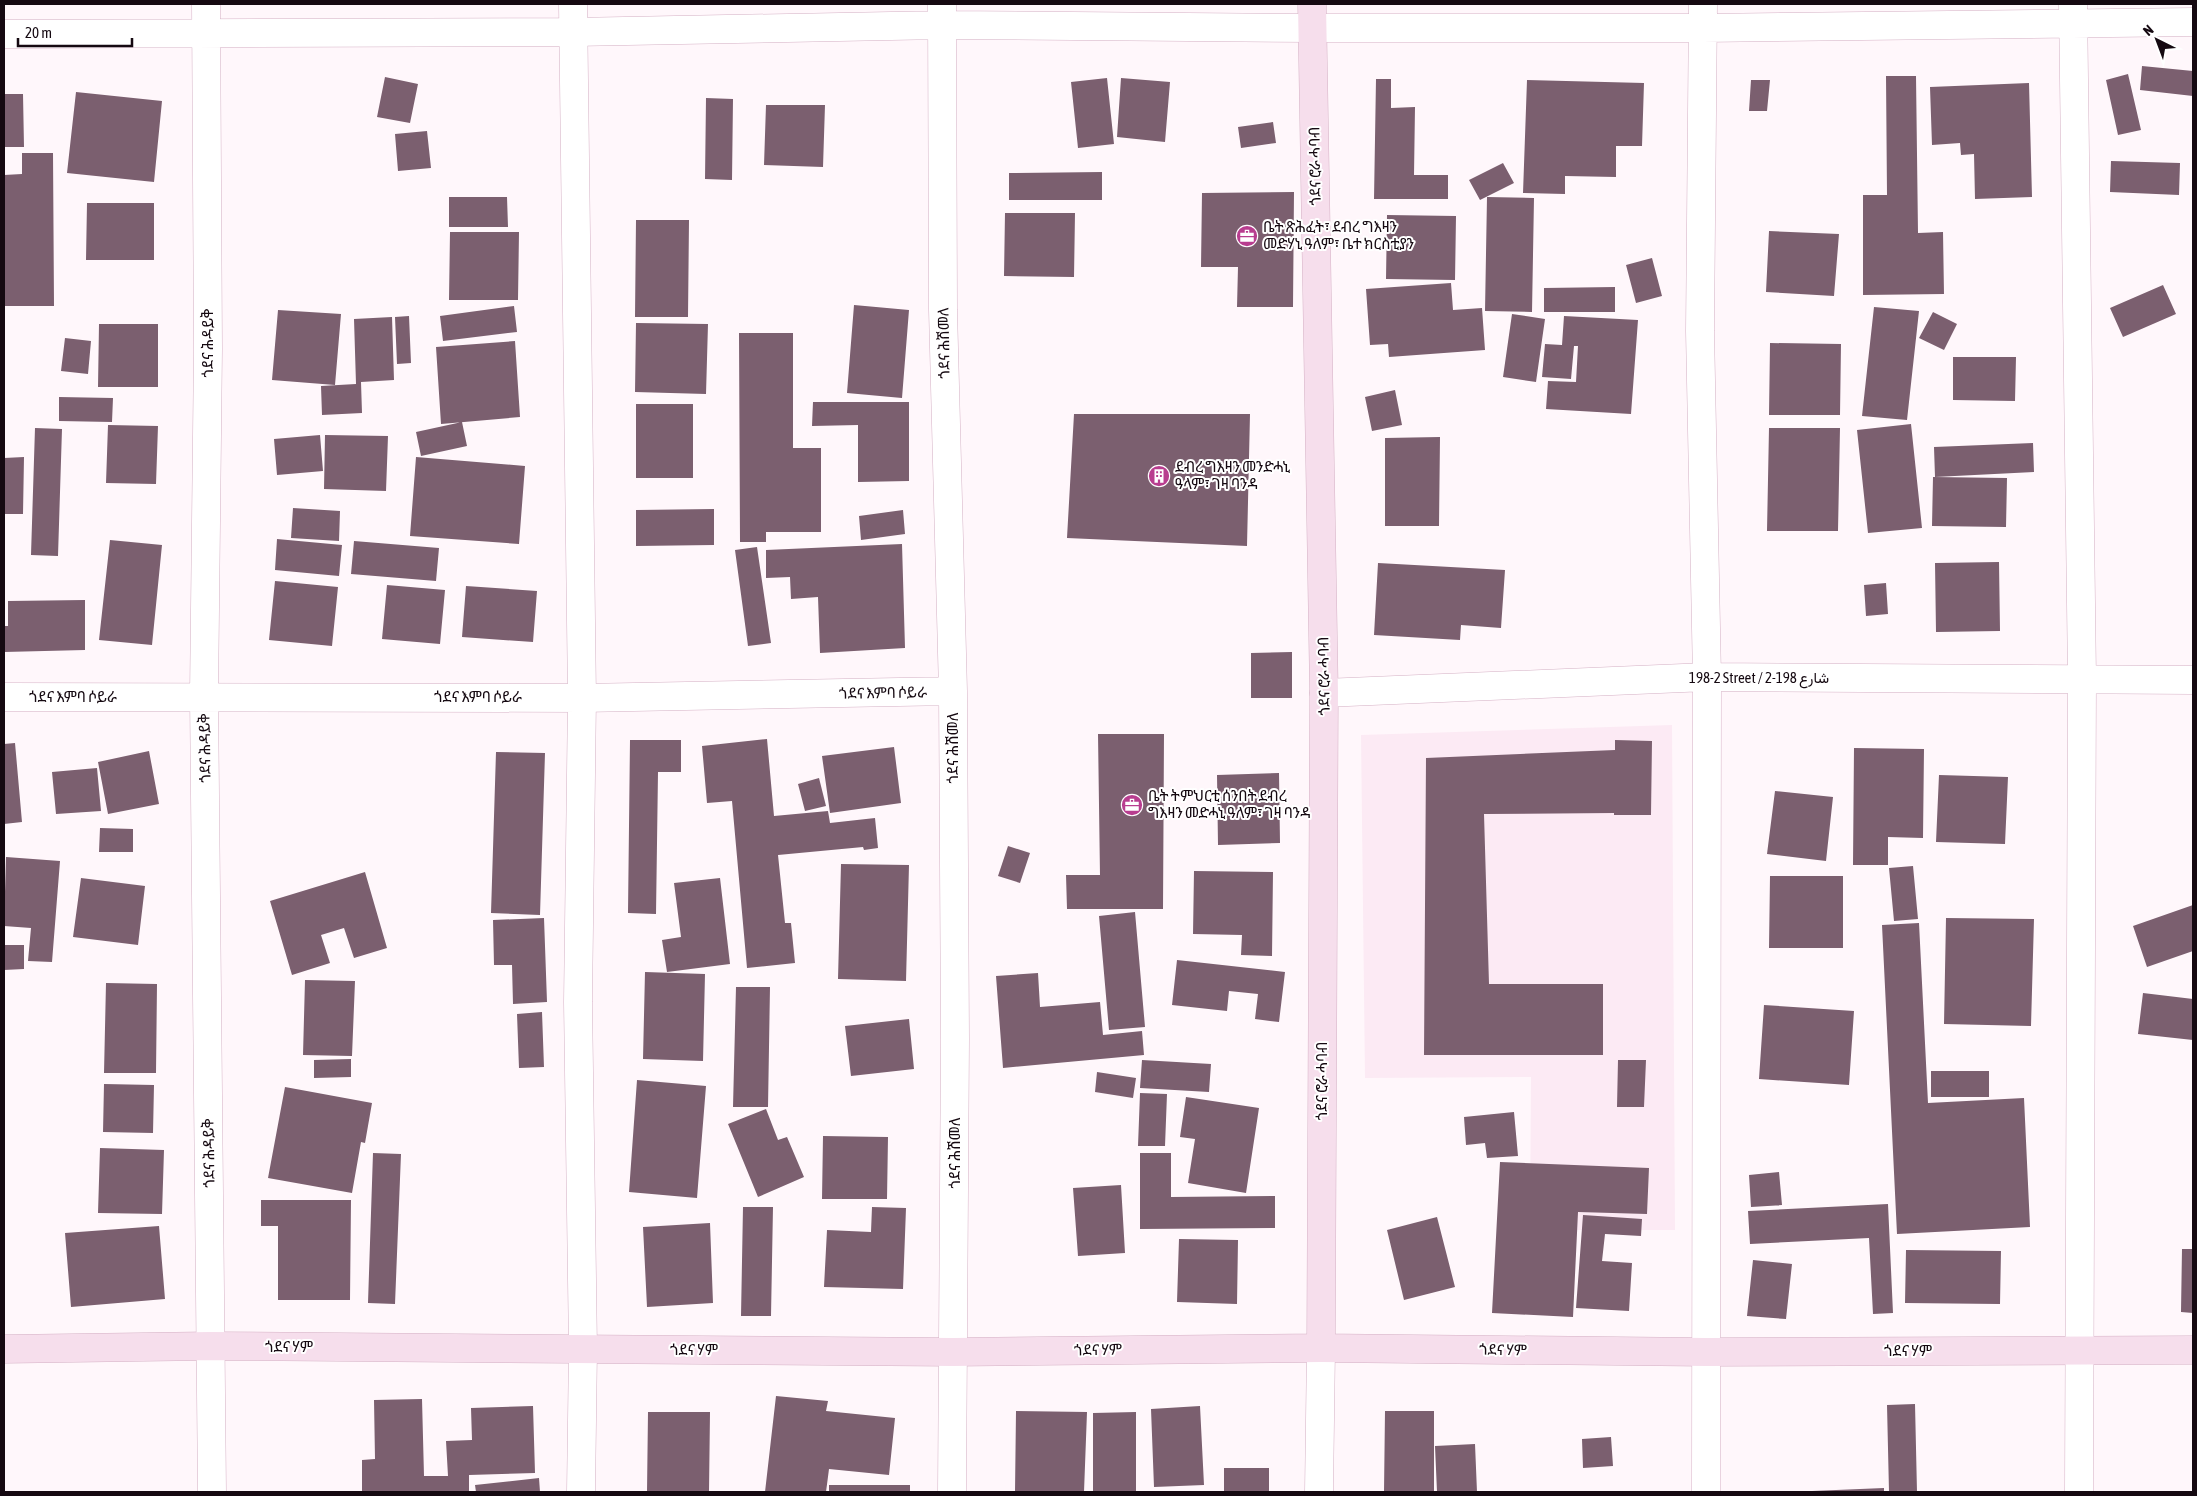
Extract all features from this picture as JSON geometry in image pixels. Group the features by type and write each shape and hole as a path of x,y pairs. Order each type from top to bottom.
{"street":[{"name":"ጎደና ሕዳይቅ","path":"206,4 208,349 204,696 212,1492"},
{"path":"573,4 582,698 578,1002 583,1349 581,1492"},
{"path":"4,34 573,32 942,14 1312,16 2074,14 2193,22"},
{"name":"ጎደና ሕሽመለ","path":"942,14 943,310 953,691 955,1029 952,1492"},
{"path":"2074,14 2082,678 2079,1492"},
{"name":"ጎደና ሮራ ሓባብ","path":"1312,16 1324,693 1320,1348"},
{"path":"1703,16 1700,331 1707,677 1706,1492"},
{"name":"198-2 Street / شارع 198-2","path":"1324,693 1707,677 2193,680"},
{"name":"ጎደና እምባ ሶይራ","path":"4,697 582,698 953,691"},
{"name":"ጎደና ሃም","path":"4,1349 210,1346 953,1352 1320,1348 1706,1352 2193,1350"},
{"path":"1320,1348 1320,1492"}],"shaded area":[{"path":"1672,725 1675,1230 1530,1230 1531,1077 1365,1078 1361,735"}],"building":[{"path":"2142,66 2193,71 2193,96 2140,90"},
{"path":"2128,74 2141,130 2118,135 2106,80"},
{"path":"1886,76 1916,76 1918,233 1943,232 1944,294 1863,295 1863,195 1887,195"},
{"path":"385,77 418,84 410,123 377,117"},
{"path":"1107,78 1114,144 1078,148 1071,82"},
{"path":"1121,78 1170,82 1165,142 1117,137"},
{"path":"1376,79 1391,79 1391,108 1415,107 1414,175 1448,175 1448,199 1374,199"},
{"path":"1527,80 1644,83 1642,146 1616,146 1616,177 1565,176 1565,194 1523,193"},
{"path":"1751,80 1770,80 1767,111 1749,111"},
{"path":"2029,83 2032,197 1975,199 1974,154 1961,155 1960,143 1932,145 1930,87"},
{"path":"76,92 162,101 154,182 67,173"},
{"path":"4,94 23,94 24,147 4,147"},
{"path":"706,98 733,99 732,180 705,179"},
{"path":"766,105 825,105 823,167 764,165"},
{"path":"1273,122 1276,143 1241,148 1238,127"},
{"path":"427,131 431,168 398,171 395,134"},
{"path":"22,153 53,153 54,306 4,306 4,175 22,174"},
{"path":"2111,161 2180,163 2179,195 2110,192"},
{"path":"1503,163 1514,183 1480,200 1469,180"},
{"path":"1102,172 1102,200 1009,200 1009,173"},
{"name":"ቤት ጽሕፈት፣ ደብረ ግእዛን መድሃኒ ዓለም፣ ቤተ ክርስቲያን","path":"1294,192 1293,307 1237,307 1238,267 1201,267 1202,193"},
{"path":"449,197 507,197 508,227 449,227"},
{"path":"1487,197 1534,198 1532,312 1485,311"},
{"path":"87,203 154,203 154,260 86,260"},
{"path":"1005,213 1075,213 1074,277 1004,276"},
{"path":"1387,215 1456,216 1455,280 1386,279"},
{"path":"636,220 689,220 688,317 635,317"},
{"path":"1769,231 1839,234 1834,296 1766,292"},
{"path":"450,232 519,232 518,300 449,300"},
{"path":"1652,258 1662,296 1636,303 1626,265"},
{"path":"1451,283 1453,310 1482,308 1485,350 1389,357 1388,344 1370,345 1366,289"},
{"path":"2163,285 2176,314 2123,337 2110,308"},
{"path":"1615,287 1615,312 1544,312 1544,288"},
{"path":"854,305 909,310 902,398 847,393"},
{"path":"514,306 517,332 443,341 440,316"},
{"path":"1874,307 1919,311 1907,420 1862,416"},
{"path":"278,310 341,314 335,385 272,380"},
{"path":"1933,312 1957,324 1944,350 1919,338"},
{"path":"1512,314 1545,319 1536,382 1503,377"},
{"path":"409,316 411,363 397,364 395,317"},
{"path":"1564,316 1638,320 1631,414 1546,409 1548,381 1576,382 1578,346 1574,346 1571,379 1542,377 1545,344 1562,345"},
{"path":"392,317 394,380 361,382 362,413 322,415 321,386 356,384 354,319"},
{"path":"636,323 708,324 706,394 635,392"},
{"path":"99,324 158,324 158,387 98,387"},
{"path":"739,333 793,333 793,448 821,448 821,532 766,532 766,542 740,542"},
{"path":"65,338 91,341 88,374 61,371"},
{"path":"515,341 520,417 441,424 436,347"},
{"path":"1770,343 1841,344 1840,415 1769,415"},
{"path":"1953,357 2016,357 2015,401 1953,400"},
{"path":"1395,390 1402,425 1372,431 1365,397"},
{"path":"59,397 113,398 112,422 59,421"},
{"path":"813,402 909,402 909,481 858,482 858,425 812,426"},
{"path":"636,404 693,404 693,478 636,478"},
{"name":"ደብረ ግእዛን መንድሓኒ ዓላም፣ ገዛ ባንዳ","path":"1074,414 1250,414 1247,546 1067,538"},
{"path":"462,422 467,446 421,456 416,432"},
{"path":"1911,424 1922,528 1868,533 1857,430"},
{"path":"108,425 158,426 156,484 106,483"},
{"path":"35,428 62,429 58,556 31,555"},
{"path":"1769,428 1840,428 1838,531 1767,531"},
{"path":"320,435 323,471 277,475 274,439"},
{"path":"325,435 388,436 386,491 324,489"},
{"path":"1440,437 1439,526 1385,526 1385,438"},
{"path":"2033,443 2034,472 1935,477 1934,447"},
{"path":"24,457 23,514 4,514 4,458"},
{"path":"416,457 525,466 519,544 410,536"},
{"path":"1933,477 2007,478 2006,527 1932,526"},
{"path":"293,508 340,511 339,541 291,538"},
{"path":"714,509 714,545 636,546 636,510"},
{"path":"903,510 905,534 861,540 859,516"},
{"path":"277,539 342,545 339,576 275,570"},
{"path":"110,540 162,545 152,645 99,640"},
{"path":"354,541 439,548 436,581 351,574"},
{"path":"902,544 905,648 820,653 818,597 791,599 790,577 766,578 766,550"},
{"path":"757,547 771,643 748,646 735,550"},
{"path":"1999,562 2000,631 1936,632 1935,563"},
{"path":"1378,563 1505,570 1501,628 1461,625 1460,640 1374,635"},
{"path":"275,581 338,587 332,646 269,640"},
{"path":"1886,583 1888,614 1866,616 1864,585"},
{"path":"387,585 445,590 440,644 382,639"},
{"path":"466,586 537,591 533,642 462,637"},
{"path":"85,600 85,650 4,652 4,626 8,626 8,601"},
{"path":"1292,652 1292,698 1251,698 1251,653"},
{"name":"ቤት ትምህርቲ ሰንበት ደብረ ግእዛን መድሓኒ ዓለም፣ ገዛ ባንዳ","path":"1098,734 1164,734 1163,909 1067,909 1066,875 1100,875"},
{"path":"767,739 774,816 828,811 830,823 875,818 878,848 864,850 863,847 778,855 785,923 791,923 795,963 747,968 732,801 707,803 702,746"},
{"path":"630,740 681,740 681,772 658,772 656,914 628,913"},
{"path":"1615,740 1652,741 1651,815 1614,815 1614,813 1484,814 1489,984 1603,984 1603,1055 1424,1055 1426,758 1615,750"},
{"path":"15,743 22,822 4,824 4,744"},
{"path":"894,747 901,803 830,813 822,756"},
{"path":"1854,748 1924,749 1923,838 1888,837 1888,865 1853,865"},
{"path":"149,751 159,804 108,814 98,762"},
{"path":"496,752 545,753 540,915 491,913"},
{"path":"97,768 101,811 56,814 52,772"},
{"path":"1279,773 1280,843 1218,845 1217,775"},
{"path":"1939,775 2008,777 2005,844 1936,842"},
{"path":"819,778 826,806 805,811 798,784"},
{"path":"1775,791 1833,797 1826,861 1767,854"},
{"path":"100,828 133,829 133,852 99,852"},
{"path":"1008,846 1030,853 1020,883 998,876"},
{"path":"6,857 60,861 52,962 28,961 31,928 4,926"},
{"path":"841,864 909,865 906,981 838,979"},
{"path":"1913,866 1918,919 1894,921 1889,868"},
{"path":"1194,871 1273,872 1272,956 1241,955 1242,935 1193,934"},
{"path":"365,872 387,948 354,958 344,928 321,935 330,963 292,975 270,901"},
{"path":"1770,876 1843,876 1843,948 1769,948"},
{"path":"81,878 145,886 138,945 73,937"},
{"path":"720,878 730,964 667,972 662,940 681,937 674,883"},
{"path":"2193,905 2193,951 2147,967 2133,926"},
{"path":"1135,912 1145,1027 1109,1030 1099,916"},
{"path":"544,918 547,1002 513,1004 512,965 494,965 493,920"},
{"path":"1946,918 2034,919 2031,1026 1944,1024"},
{"path":"1919,923 1928,1103 2024,1098 2030,1227 1897,1234 1882,925"},
{"path":"4,945 24,945 24,969 4,970"},
{"path":"1177,960 1285,972 1279,1022 1255,1019 1258,994 1229,991 1227,1011 1172,1005"},
{"path":"645,972 705,974 703,1061 643,1059"},
{"path":"1038,973 1040,1007 1100,1002 1103,1035 1142,1031 1144,1055 1003,1068 996,976"},
{"path":"305,980 355,981 352,1056 303,1055"},
{"path":"106,983 157,984 156,1073 104,1073"},
{"path":"736,987 770,987 768,1107 733,1107"},
{"path":"2143,993 2193,999 2193,1040 2138,1034"},
{"path":"1764,1005 1854,1011 1849,1085 1759,1079"},
{"path":"542,1012 544,1067 519,1068 517,1014"},
{"path":"909,1019 914,1069 851,1076 845,1026"},
{"path":"351,1059 351,1077 314,1078 314,1060"},
{"path":"1142,1060 1211,1064 1209,1092 1140,1088"},
{"path":"1618,1060 1646,1060 1644,1107 1617,1107"},
{"path":"1931,1071 1989,1071 1989,1097 1931,1097"},
{"path":"1097,1072 1136,1078 1133,1098 1095,1092"},
{"path":"637,1080 706,1086 697,1198 629,1192"},
{"path":"104,1084 154,1085 153,1133 103,1132"},
{"path":"285,1087 372,1103 365,1143 361,1142 352,1193 268,1178"},
{"path":"1140,1093 1167,1094 1165,1146 1138,1146"},
{"path":"1186,1097 1259,1108 1246,1193 1188,1183 1195,1139 1180,1137"},
{"path":"766,1109 778,1140 787,1137 804,1177 758,1197 728,1124"},
{"path":"1514,1112 1518,1156 1487,1158 1485,1143 1466,1145 1464,1117"},
{"path":"823,1136 888,1137 887,1199 822,1199"},
{"path":"100,1148 164,1150 162,1214 98,1213"},
{"path":"373,1153 401,1154 395,1304 368,1303"},
{"path":"1140,1153 1171,1153 1171,1197 1275,1196 1275,1228 1140,1229"},
{"path":"1500,1162 1649,1168 1647,1214 1578,1212 1573,1317 1492,1313"},
{"path":"1779,1172 1782,1205 1751,1207 1749,1175"},
{"path":"1121,1185 1125,1253 1078,1256 1073,1188"},
{"path":"261,1200 351,1200 350,1300 278,1300 278,1226 261,1226"},
{"path":"1888,1204 1893,1313 1873,1314 1869,1238 1750,1244 1748,1211"},
{"path":"743,1207 773,1207 771,1316 741,1316"},
{"path":"872,1207 906,1208 903,1289 824,1287 827,1230 871,1232"},
{"path":"1583,1215 1642,1219 1641,1236 1605,1234 1602,1261 1632,1263 1629,1311 1576,1308"},
{"path":"1437,1217 1455,1287 1404,1300 1387,1230"},
{"path":"710,1223 713,1303 647,1307 643,1227"},
{"path":"159,1226 165,1299 71,1307 65,1233"},
{"path":"1179,1239 1238,1240 1237,1304 1177,1302"},
{"path":"2182,1249 2193,1249 2193,1313 2181,1312"},
{"path":"1906,1250 2001,1251 2000,1304 1905,1303"},
{"path":"1753,1260 1792,1264 1786,1319 1747,1316"},
{"path":"776,1396 828,1401 826,1411 895,1418 889,1475 829,1469 826,1492 765,1492"},
{"path":"422,1399 424,1476 448,1476 446,1441 472,1440 471,1408 533,1406 535,1473 469,1475 469,1492 362,1492 362,1460 375,1459 374,1400"},
{"path":"1915,1404 1917,1492 1889,1492 1887,1405"},
{"path":"1200,1406 1204,1485 1154,1487 1151,1409"},
{"path":"1016,1411 1087,1412 1084,1492 1015,1492"},
{"path":"1385,1411 1434,1411 1434,1492 1384,1492"},
{"path":"648,1412 710,1412 709,1492 647,1492"},
{"path":"1136,1412 1136,1492 1093,1492 1093,1413"},
{"path":"1611,1437 1613,1466 1583,1468 1582,1439"},
{"path":"1475,1444 1477,1492 1437,1492 1435,1446"},
{"path":"1224,1468 1269,1468 1269,1492 1224,1492"},
{"path":"539,1478 540,1492 476,1492 475,1485"},
{"path":"829,1485 910,1485 910,1492 829,1492"},
{"path":"1884,1488 1884,1492 1812,1492 1812,1491"}],"place":[{"name":"ቤት ጽሕፈት፣ ደብረ ግእዛን መድሃኒ ዓለም፣ ቤተ ክርስቲያን","path":"1247,236"},
{"name":"ደብረ ግእዛን መንድሓኒ ዓላም፣ ገዛ ባንዳ","path":"1159,476"},
{"name":"ቤት ትምህርቲ ሰንበት ደብረ ግእዛን መድሓኒ ዓለም፣ ገዛ ባንዳ","path":"1132,805"}]}
